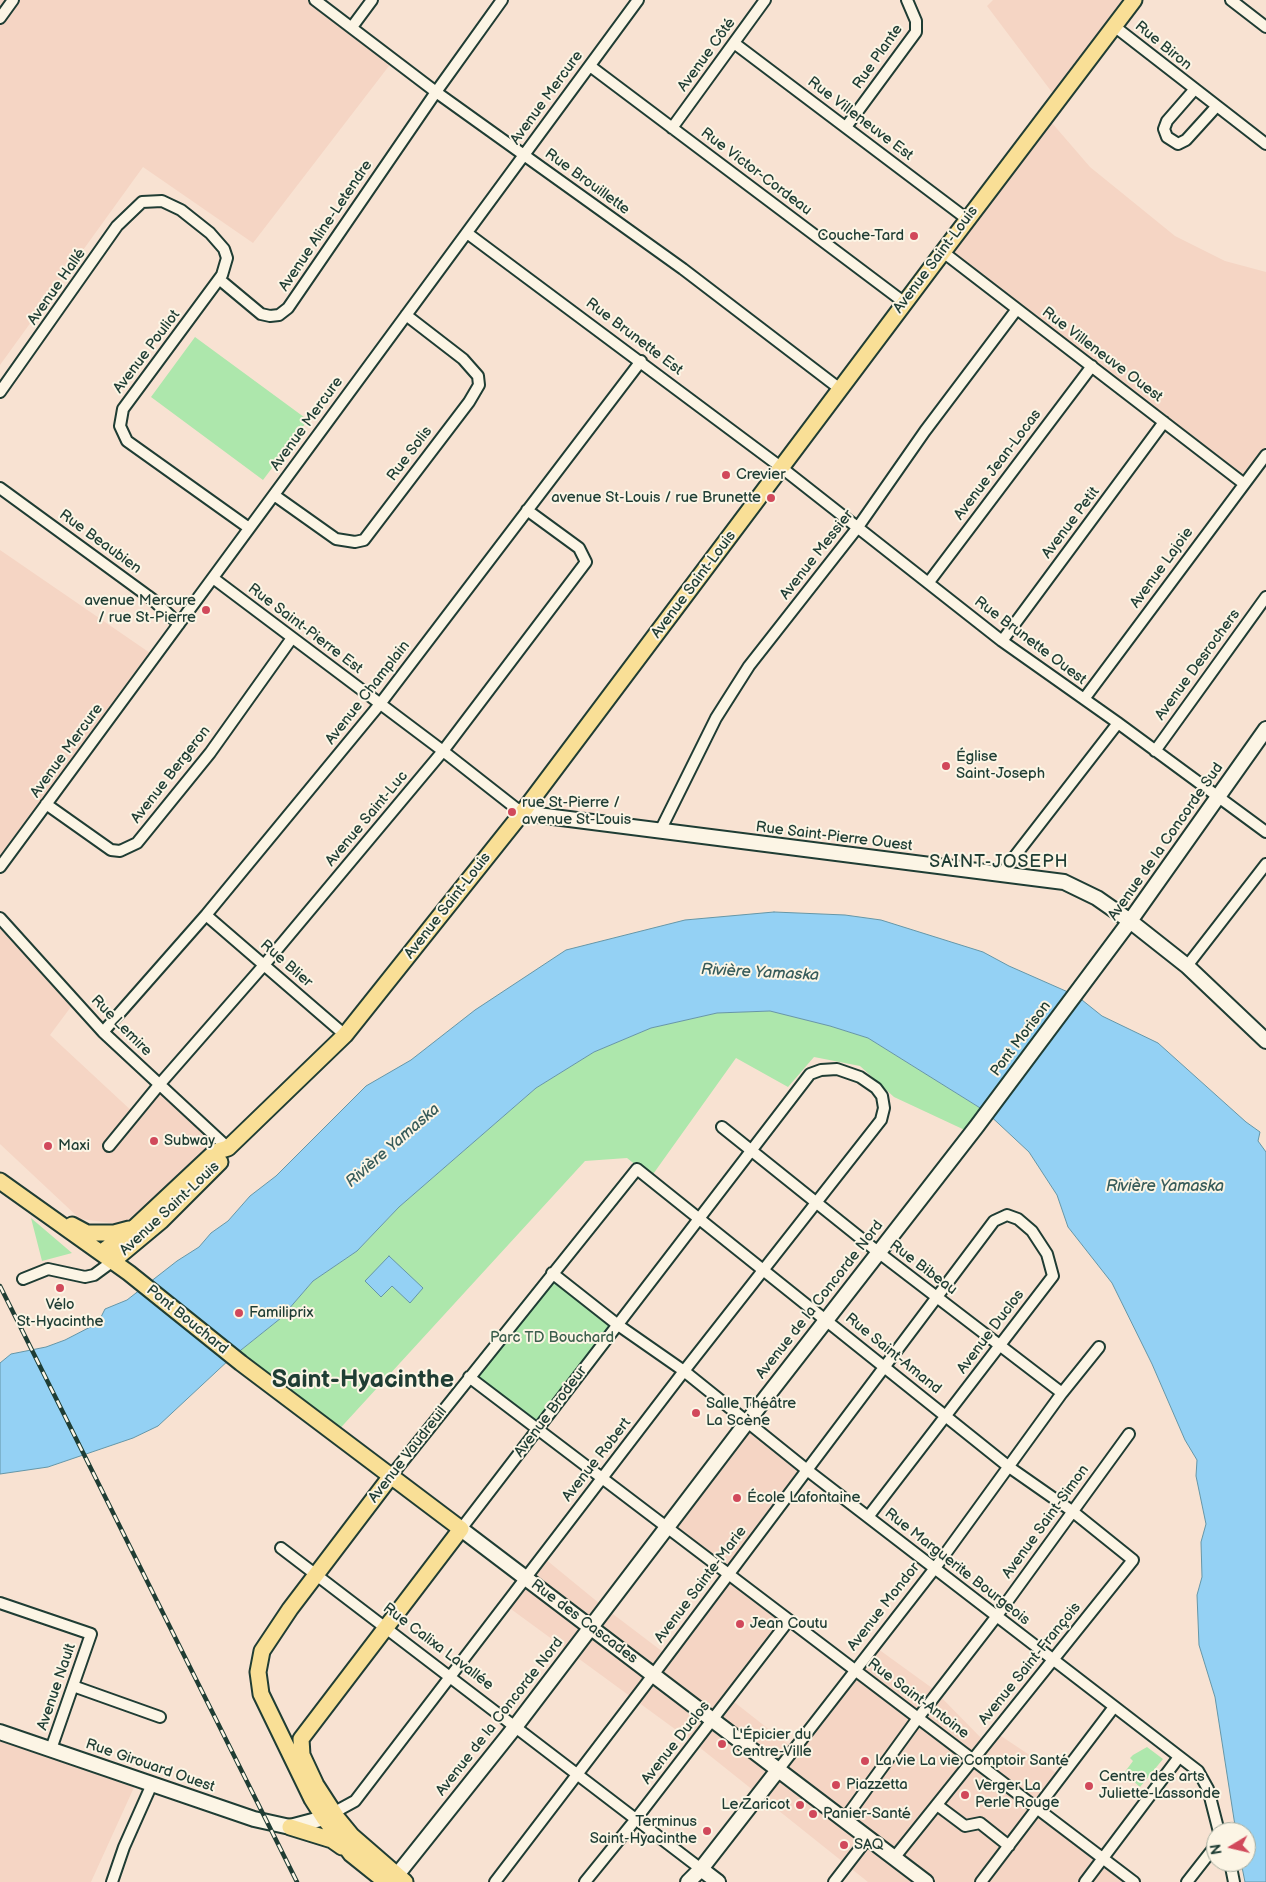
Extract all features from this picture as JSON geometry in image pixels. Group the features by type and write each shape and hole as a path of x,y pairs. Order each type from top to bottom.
{"main road":[{"name":"Avenue Saint-Louis","path":"108,1257 168,1214 223,1158 228,1148 345,1035 522,813 942,252 1134,0"},
{"name":"Avenue Saint-Louis","path":"108,1257 135,1227 215,1152 228,1148"},
{"path":"0,1181 18,1196 87,1233 114,1234 135,1227"},
{"name":"Pont Bouchard","path":"18,1196 108,1257 241,1363"},
{"name":"Rue des Cascades","path":"241,1363 462,1529"},
{"name":"Avenue Vaudreuil","path":"329,1815 312,1799 261,1694 258,1672 262,1650 290,1608 390,1476"},
{"name":"Avenue Brodeur","path":"301,1739 462,1529"},
{"path":"282,1738 292,1741 301,1739 302,1755 329,1815 351,1854"},
{"path":"329,1815 395,1880"},
{"path":"290,1827 332,1840 351,1854 395,1880"}],"street":[{"path":"0,18 13,0"},
{"name":"Rue Brouillette","path":"315,0 436,92 683,269 840,389"},
{"path":"352,27 372,0"},
{"name":"Avenue Aline-Letendre","path":"219,279 261,314 279,315 288,308 436,92 502,0"},
{"name":"Avenue Mercure","path":"0,867 638,0"},
{"name":"Avenue Côté","path":"672,128 765,0"},
{"name":"Rue Plante","path":"846,127 916,32 916,21 907,0"},
{"path":"1231,0 1266,26"},
{"name":"Rue Biron","path":"1114,26 1266,144"},
{"name":"Rue Villeneuve Est","path":"734,43 967,219"},
{"name":"Rue Victor-Cordeau","path":"590,66 905,302"},
{"name":"Rue Biron","path":"1194,90 1167,121 1164,130 1167,137 1178,144 1186,140 1216,107"},
{"name":"Avenue Pouliot","path":"142,202 162,201 181,210 210,233 224,250 227,258 222,275 123,409 120,426 127,440 249,528"},
{"name":"Avenue Hallé","path":"0,392 118,226 142,202"},
{"name":"Rue Brunette Est","path":"467,232 782,468"},
{"name":"Rue Villeneuve Ouest","path":"942,252 1243,483"},
{"name":"Avenue Messier","path":"660,831 716,718 748,666 858,527 925,431 1016,308"},
{"name":"Rue Solis","path":"274,495 336,539 355,542 364,540 469,402 479,385 478,376 463,359 406,315"},
{"name":"Avenue Champlain","path":"104,1032 206,915 380,704 640,361"},
{"name":"Avenue Jean-Locas","path":"929,582 1092,366"},
{"name":"Avenue Petit","path":"1002,641 1164,422"},
{"name":"Avenue Lajoie","path":"1084,699 1243,483 1266,455"},
{"name":"Rue Brunette Ouest","path":"782,468 1002,641 1118,723 1266,832"},
{"name":"Rue Beaubien","path":"0,488 152,600 179,624"},
{"name":"Avenue Saint-Luc","path":"109,1146 443,751 586,562 579,548 527,510"},
{"name":"Rue Saint-Pierre Est","path":"213,578 443,751 522,813"},
{"name":"Avenue Desrochers","path":"1155,751 1266,597"},
{"name":"Avenue Bergeron","path":"46,804 111,850 120,851 137,844 210,753 292,638"},
{"path":"1001,874 1118,723"},
{"name":"Avenue de la Concorde Sud","path":"1092,972 1266,729"},
{"name":"Rue Saint-Pierre Ouest","path":"522,813 1064,882 1097,898 1130,921 1187,966 1266,1041"},
{"path":"1187,966 1266,864"},
{"name":"Rue Blier","path":"206,915 345,1035"},
{"name":"Rue Lemire","path":"0,918 104,1032 228,1148"},
{"name":"Pont Morison","path":"977,1126 1092,972"},
{"name":"Avenue Brodeur","path":"462,1529 810,1074 821,1070 837,1070 860,1076 876,1088 882,1096 884,1108 880,1120"},
{"name":"Avenue Robert","path":"329,1815 355,1801 684,1371 880,1120"},
{"name":"Rue Bibeau","path":"722,1126 878,1252 1062,1393"},
{"name":"Avenue de la Concorde Nord","path":"395,1880 591,1627 746,1422 977,1126"},
{"name":"Rue Saint-Amand","path":"637,1169 1009,1467 1072,1511 1133,1560"},
{"name":"Avenue Vaudreuil","path":"390,1476 637,1169"},
{"name":"Avenue Sainte-Marie","path":"495,1882 578,1775 994,1221 1007,1215 1018,1218 1032,1231"},
{"name":"Avenue Duclos","path":"868,1517 1053,1276 1047,1254 1032,1231"},
{"name":"Avenue Saint-Louis","path":"23,1279 48,1269 85,1277 94,1275 108,1257"},
{"name":"Rue Marguerite Bourgeois","path":"552,1273 618,1324 684,1371 806,1470 1198,1771 1208,1789 1216,1822"},
{"name":"Avenue Mondor","path":"688,1882 701,1869 935,1568 1062,1393 1099,1347"},
{"name":"Rue Saint-Antoine","path":"469,1377 1134,1882"},
{"name":"Avenue Saint-Simon","path":"844,1820 1130,1434"},
{"name":"Rue des Cascades","path":"462,1529 926,1882"},
{"name":"Rue Calixa Lavallée","path":"281,1548 718,1882"},
{"name":"Avenue Saint-François","path":"894,1858 1133,1560"},
{"name":"Avenue Nault","path":"0,1603 91,1634 51,1749"},
{"name":"Avenue Duclos","path":"585,1882 636,1819 789,1620"},
{"path":"73,1686 160,1717"},
{"path":"981,1882 1114,1707"},
{"name":"Rue Girouard Ouest","path":"0,1732 254,1819 290,1827"},
{"path":"1085,1882 1179,1758"},
{"path":"112,1882 124,1846 152,1784"},
{"path":"937,1805 965,1826 980,1823 1009,1846"},
{"path":"290,1827 329,1815"},
{"path":"835,1882 868,1838"},
{"path":"1187,1882 1206,1858"}],"shaded area":[{"path":"0,0 314,0 392,62 253,243 143,167 0,365"},
{"path":"993,0 1128,0 1057,99 987,6"},
{"path":"1046,116 1090,167 1175,236 1225,261 1266,272 1266,446 1243,476 943,252"},
{"path":"0,550 153,655 0,863"},
{"path":"0,914 76,1000 50,1035 135,1114 159,1085 222,1143 128,1225 80,1219 0,1144"},
{"path":"747,1422 807,1470 729,1574 789,1620 729,1698 794,1749 874,1646 932,1688 986,1743 995,1732 1061,1776 1037,1808 1134,1882 868,1882 694,1743 504,1604 544,1558 667,1655 728,1574 667,1527"},
{"path":"0,1738 136,1783 91,1882 0,1882"}],"green space":[{"path":"195,337 308,420 263,480 151,397"},
{"path":"770,1011 868,1038 985,1111 969,1132 894,1097 860,1066 814,1057 788,1087 736,1058 651,1177 627,1158 585,1161 334,1435 231,1358 281,1318 313,1281 357,1251 399,1207 536,1088 594,1052 651,1028 717,1013"},
{"path":"31,1218 72,1253 42,1261"},
{"name":"Parc TD Bouchard","path":"551,1269 617,1322 534,1430 467,1379"},
{"path":"1147,1747 1163,1759 1140,1787 1124,1773 1133,1761 1130,1758"}],"water":[{"name":"Rivière Yamaska","path":"774,912 845,915 881,920 983,952 1009,966 1077,996 1102,1016 1158,1043 1246,1122 1260,1132 1258,1141 1266,1152 1266,1882 1245,1882 1243,1872 1256,1872 1256,1822 1234,1822 1215,1697 1199,1645 1197,1595 1202,1577 1201,1542 1206,1524 1196,1476 1197,1460 1185,1440 1152,1364 1112,1283 1068,1227 1057,1195 1029,1152 985,1111 868,1038 770,1011 717,1013 651,1028 594,1052 536,1088 399,1207 357,1251 313,1281 281,1318 231,1358 158,1426 133,1438 48,1467 0,1474 0,1363 11,1354 46,1347 65,1340 98,1323 105,1309 127,1300 177,1261 199,1247 211,1233 228,1221 250,1196 276,1176 366,1086 411,1060 475,1010 566,950 685,920"},
{"path":"389,1256 423,1288 410,1303 392,1286 381,1297 365,1281"}],"railway":[{"path":"0,1286 297,1882"}],"place":[{"name":"Couche-Tard","path":"914,236"},
{"name":"Crevier","path":"726,475"},
{"name":"avenue St-Louis / rue Brunette","path":"771,498"},
{"name":"avenue Mercure / rue St-Pierre","path":"206,610"},
{"name":"Église Saint-Joseph","path":"946,766"},
{"name":"rue St-Pierre / avenue St-Louis","path":"512,812"},
{"name":"Subway","path":"154,1141"},
{"name":"Maxi","path":"48,1146"},
{"name":"Vélo St-Hyacinthe","path":"60,1288"},
{"name":"Familiprix","path":"239,1313"},
{"name":"Salle Théâtre La Scène","path":"696,1413"},
{"name":"École Lafontaine","path":"737,1498"},
{"name":"Jean Coutu","path":"740,1624"},
{"name":"L'Épicier du Centre-Ville","path":"722,1744"},
{"name":"La vie La vie Comptoir Santé","path":"865,1761"},
{"name":"Piazzetta","path":"836,1785"},
{"name":"Centre des arts Juliette-Lassonde","path":"1089,1786"},
{"name":"Verger La Perle Rouge","path":"965,1795"},
{"name":"Le Zaricot","path":"800,1805"},
{"name":"Panier-Santé","path":"813,1814"},
{"name":"Terminus Saint-Hyacinthe","path":"707,1831"},
{"name":"SAQ","path":"844,1845"}],"district":[{"name":"SAINT-JOSEPH","path":"999,862"},
{"name":"Saint-Hyacinthe","path":"363,1381"}]}
